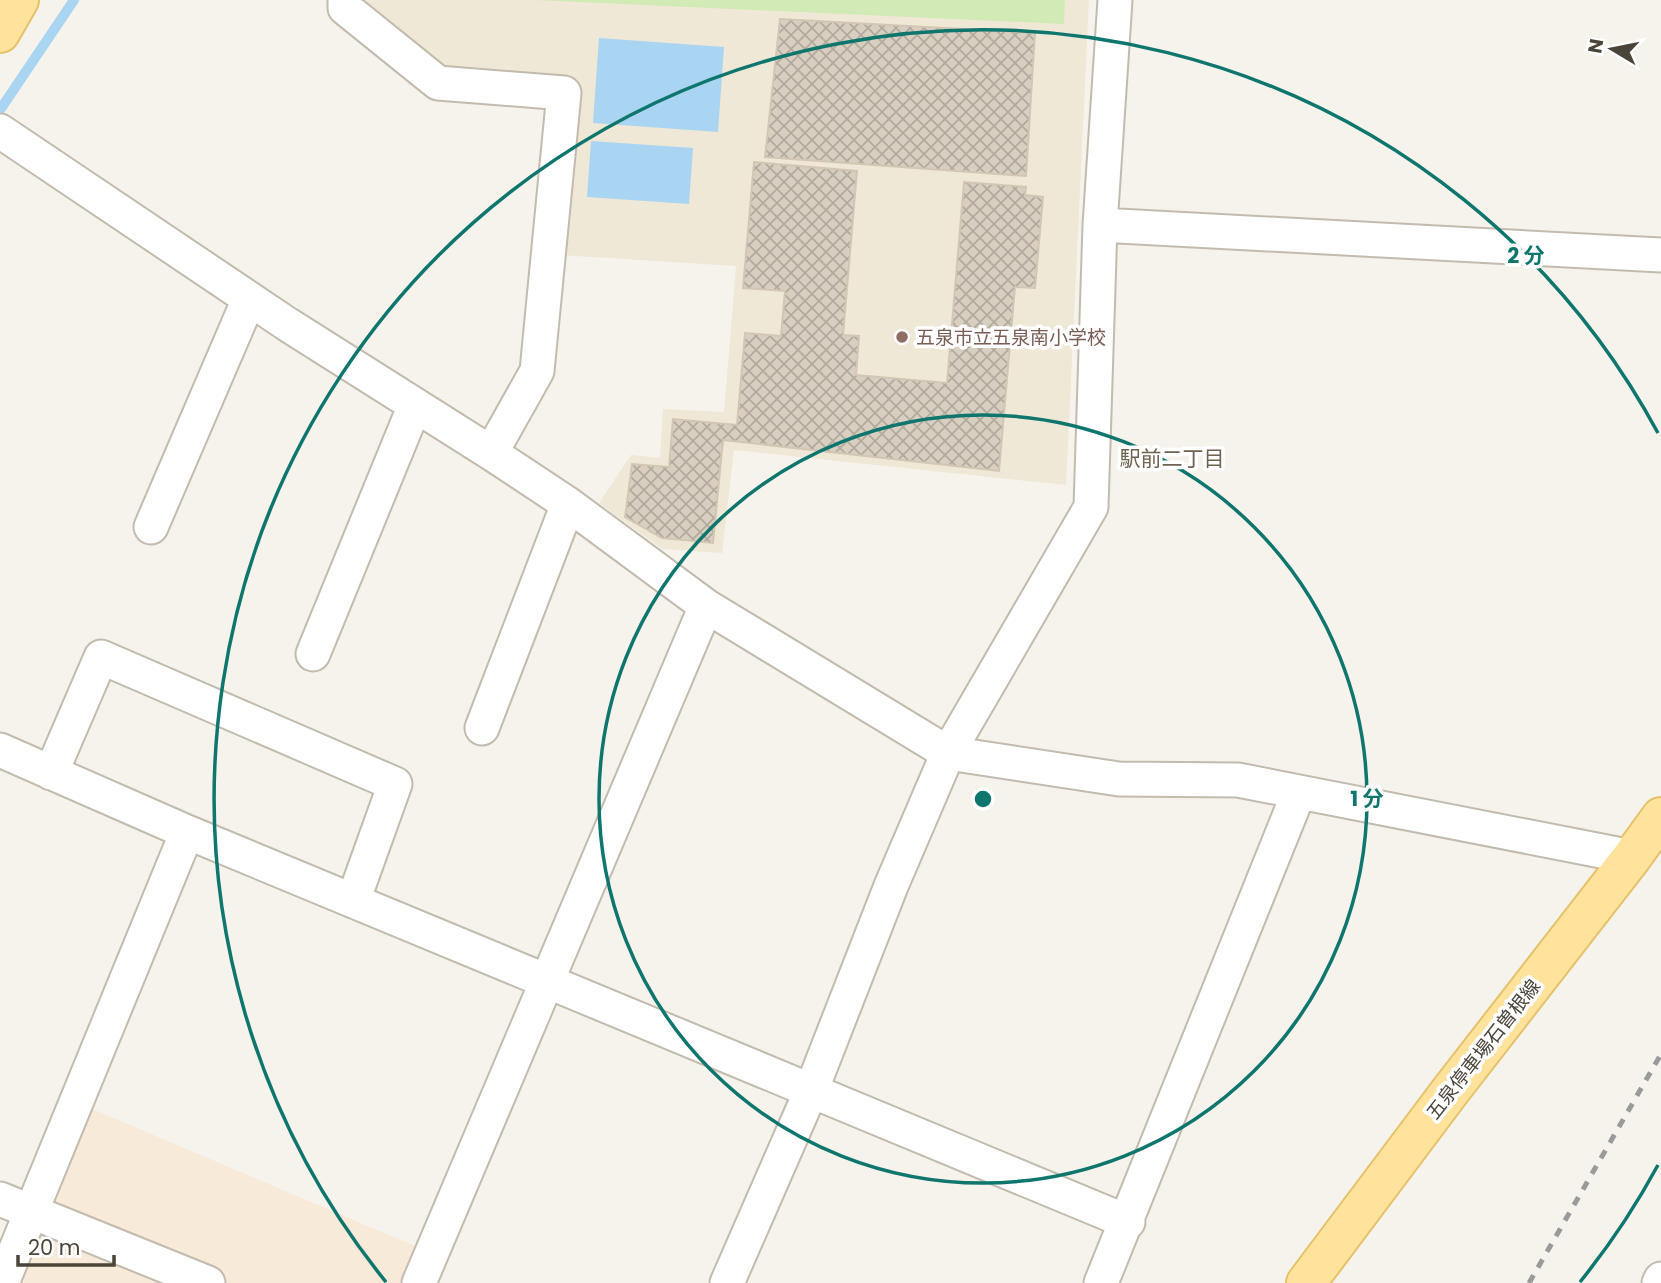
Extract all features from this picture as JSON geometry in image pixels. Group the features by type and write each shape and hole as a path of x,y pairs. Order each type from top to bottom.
{"main road":[{"path":"0,33 19,0"},
{"name":"五泉停車場石曽根線","path":"1307,1283 1661,817"}],"street":[{"path":"345,0 345,8 438,83 564,93 537,371 491,453"},
{"path":"727,1283 811,1091 891,886 948,753 1091,507 1100,225 1115,0"},
{"path":"0,131 249,299 568,504 706,606 948,753 1119,779 1238,780 1632,858"},
{"path":"1100,225 1661,255"},
{"path":"151,527 249,299"},
{"path":"313,654 415,405"},
{"path":"482,728 568,504"},
{"path":"419,1283 706,606"},
{"path":"51,772 101,657 395,784 353,901"},
{"path":"0,750 187,832 1128,1222"},
{"path":"1101,1283 1128,1222 1299,792"},
{"path":"2,1283 187,832"},
{"path":"0,1199 208,1283"}],"shaded area":[{"name":"五泉市立五泉南小学校","path":"359,0 1089,0 1066,485 734,450 722,553 662,549 599,503 631,455 660,458 663,409 724,412 736,266 560,255 577,79 442,69"},
{"path":"90,1108 424,1250 412,1283 18,1283"}],"green space":[{"path":"535,0 1065,0 1064,24"}],"water":[{"path":"599,38 724,47 718,132 593,123"},
{"path":"591,141 693,148 689,204 587,197"}],"building":[{"path":"780,19 1035,33 1026,176 765,157"},
{"path":"754,162 857,171 843,335 859,336 856,375 947,383 964,182 1026,187 1025,195 1043,197 1035,288 1015,287 999,471 723,440 713,543 662,538 625,517 632,464 669,467 673,419 737,425 745,333 781,336 785,291 743,288"}],"waterway":[{"path":"0,110 74,0"}],"railway":[{"path":"1529,1283 1661,1054"}],"place":[{"name":"五泉市立五泉南小学校","path":"902,337"}],"district":[{"name":"駅前二丁目","path":"1172,459"}]}
